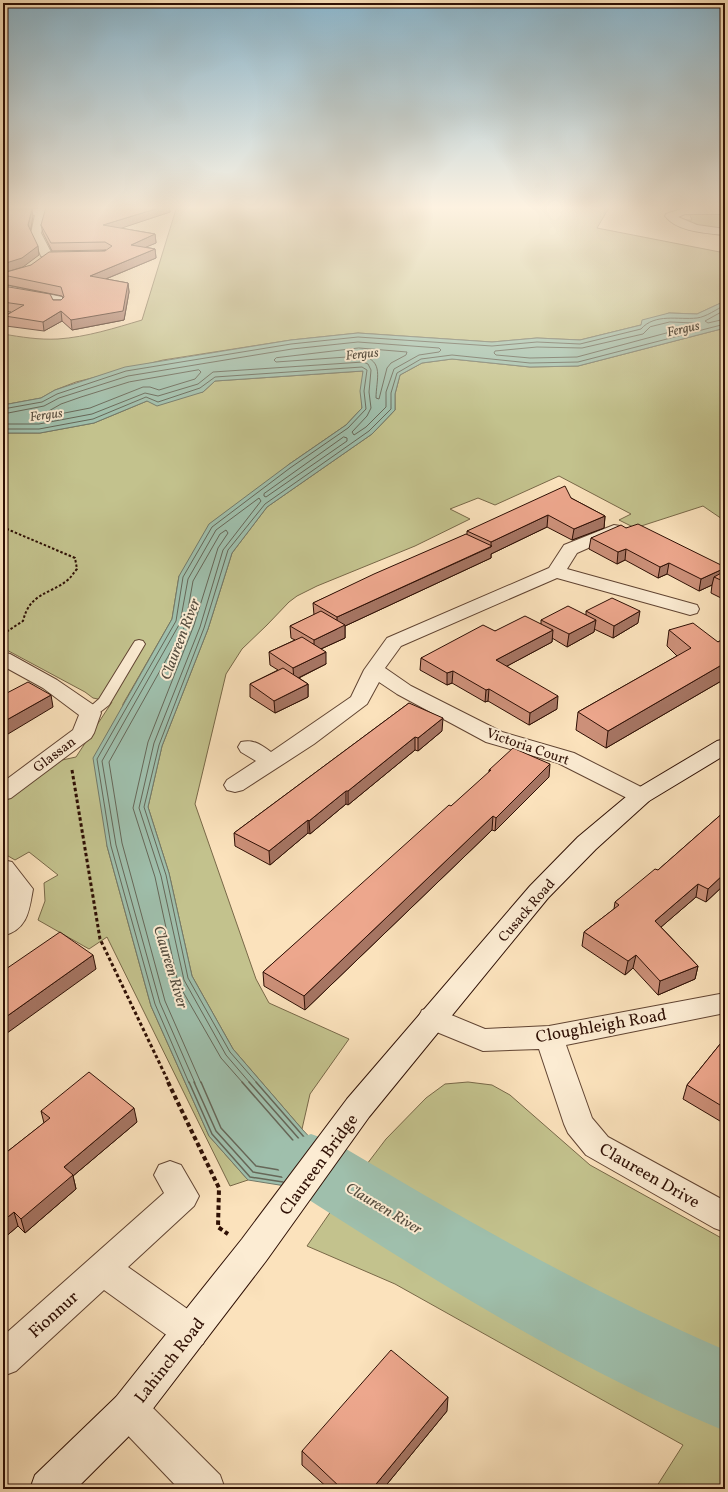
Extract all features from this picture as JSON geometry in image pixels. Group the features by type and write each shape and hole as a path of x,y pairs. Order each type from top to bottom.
{"street":[{"path":"3,289 58,300 58,305"},
{"path":"234,785 306,739 360,700 374,670 394,642 556,572 570,548 614,530"},
{"path":"556,572 657,607 690,609"},
{"path":"3,658 50,684 90,713"},
{"name":"Victoria Court","path":"374,670 404,690 494,737 566,758 641,796"},
{"name":"Glassan","path":"3,793 82,733 90,713"},
{"name":"Cusack Road","path":"358,1108 539,892 587,843 641,796 725,746"},
{"path":"249,747 271,762"},
{"path":"3,868 20,889 15,916 3,927"},
{"name":"Cloughleigh Road","path":"432,1018 483,1040 549,1037 725,1003"},
{"name":"Claureen Drive","path":"549,1037 578,1124 597,1146 725,1218"},
{"name":"Claureen Bridge","path":"277,1220 358,1108"},
{"name":"Fionnur","path":"3,1359 183,1196 170,1175"},
{"name":"Lahinch Road","path":"49,1489 129,1410 277,1220"},
{"path":"103,1269 191,1332"},
{"path":"129,1410 206,1489"}],"lane":[{"path":"90,713 104,702 140,644"}],"path":[{"path":"3,527 75,558 76,569 70,579 29,602 24,611 23,620 3,634"},
{"path":"68,744 100,939 219,1188 218,1227 254,1250"}],"shaded area":[{"path":"156,276 725,276 725,301 697,314 669,313 641,325 580,340 537,338 492,342 358,333 291,340 163,360 76,382 55,390 41,398 3,405 3,334 37,339 69,338 101,332 142,320"},
{"path":"725,328 725,521 703,506 635,528 619,520 631,514 559,476 495,505 478,498 450,509 470,519 415,546 317,586 297,596 289,602 242,649 226,674 195,804 256,979 269,1003 349,1039 310,1094 302,1129 233,1049 192,976 169,873 148,807 162,746 208,629 232,553 267,507 372,434 395,410 395,394 400,375 422,363 452,359 530,367 578,366"},
{"path":"363,371 362,408 346,425 288,465 179,576 172,619 123,704 107,846 151,1006 209,1136 248,1180 230,1186 107,937 89,949 38,920 45,901 44,883 58,875 29,852 15,860 3,853 3,803 62,760 76,757 112,702 93,698 85,692 3,648 3,433 40,433 94,423 147,401 203,392 215,381"},
{"path":"468,1082 492,1085 510,1095 590,1165 725,1240 725,1489 655,1489 683,1445 395,1284 307,1246 329,1214 386,1139 426,1098 445,1084"}],"water":[{"name":"Fergus","path":"725,301 725,328 578,366 530,367 452,359 422,363 400,375 395,394 395,410 372,434 267,507 232,553 208,629 162,746 148,807 169,873 192,976 233,1049 302,1129 367,1199 248,1180 209,1136 151,1006 107,846 93,758 172,619 179,576 209,524 288,465 346,425 362,408 360,391 363,371 215,381 203,392 157,406 147,401 94,423 40,433 3,433 3,405 41,398 55,390 125,367 291,340 358,333 492,342 537,338 580,340 641,325 642,320 669,313 697,314"}],"building":[{"path":"6,276 91,276 128,283 123,311 71,320 61,311 43,322 5,316 24,305 3,302 3,286 50,294 53,300 61,300 64,297 61,287"},
{"path":"565,486 571,498 605,516 574,529 548,515 491,542 467,531"},
{"path":"638,524 725,568 701,579 669,563 660,567 626,549 618,552 591,538 621,525 626,528"},
{"path":"466,534 492,546 337,617 313,603 374,574"},
{"path":"725,571 725,582 714,577"},
{"path":"612,598 640,611 614,626 586,611"},
{"path":"568,606 596,620 569,634 541,620"},
{"path":"321,611 345,625 314,640 290,626"},
{"path":"525,616 553,630 496,660 558,696 530,713 489,689 486,690 453,671 447,673 421,658 483,625 495,631"},
{"path":"693,623 718,642 725,638 725,663 608,731 578,712 691,648 669,630"},
{"path":"302,637 326,652 293,668 269,652"},
{"path":"283,668 308,684 274,701 250,684"},
{"path":"28,682 51,695 3,722 3,693 5,694"},
{"path":"409,703 443,718 418,738 415,737 348,791 346,791 269,851 234,833"},
{"path":"513,748 550,764 496,818 493,816 304,996 263,972 449,805 451,806"},
{"path":"725,811 725,873 708,889 698,884 655,921 698,966 660,981 636,955 628,961 584,932 619,905 615,902 655,869 658,870"},
{"path":"60,932 93,955 3,1019 3,971"},
{"path":"725,1038 725,1108 687,1085"},
{"path":"89,1072 134,1108 64,1167 73,1175 21,1219 14,1212 3,1221 3,1155 50,1118 41,1111"},
{"path":"391,1350 448,1397 372,1489 342,1489 302,1451"}],"waterway":[{"name":"Claureen River","path":"311,1164 462,1256 565,1313 671,1367 725,1391"}]}
